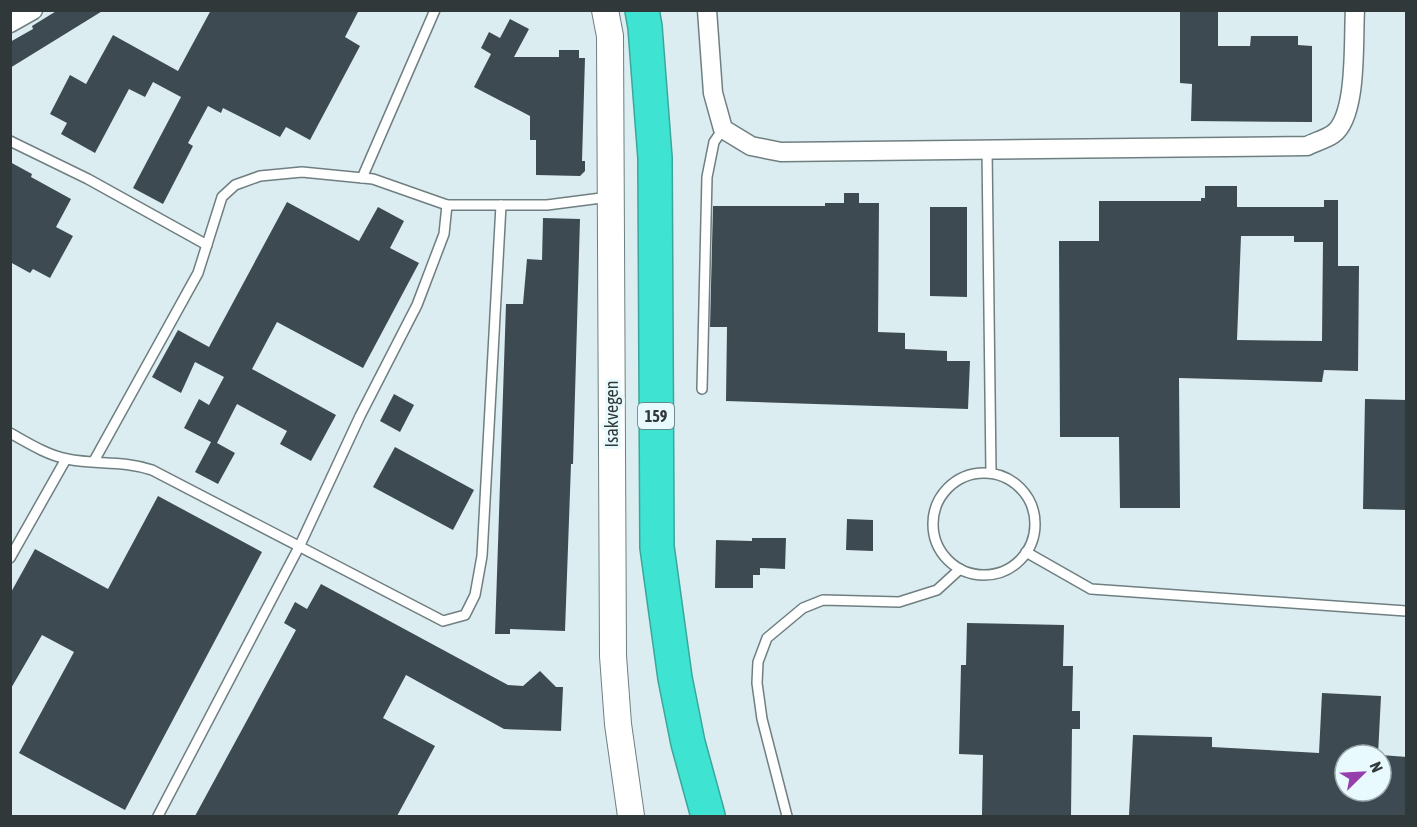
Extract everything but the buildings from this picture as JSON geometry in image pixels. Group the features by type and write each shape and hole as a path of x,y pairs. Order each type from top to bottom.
{"highway":[{"name":"159","path":"642,10 655,158 657,547 675,678 688,743 708,816"}],"street":[{"path":"10,23 33,10"},
{"name":"Isakvegen","path":"605,10 610,36 613,656 618,724 631,816"},
{"path":"707,10 713,93 723,129 751,146 781,152 1307,146 1334,134 1345,119 1351,98 1355,10"}],"lane":[{"path":"362,178 435,10"},
{"path":"702,389 707,177 714,142 723,129"},
{"path":"10,141 88,179 207,245"},
{"path":"987,149 992,473"},
{"path":"94,461 198,273 222,197 235,185 260,176 302,172 373,179 447,205 547,205 610,197"},
{"path":"158,816 300,545 360,416 417,305 444,234 447,205"},
{"path":"10,433 44,451 66,459 133,464 152,470 443,621 465,615 475,595 482,556 501,205"},
{"path":"10,558 66,459"},
{"path":"978,473 992,473 1015,483 1030,503 1034,515 1035,528 1026,552 1018,561 996,573 983,574 960,569 951,562 938,545 934,535 934,513 945,490 966,476 978,473"},
{"path":"1026,552 1091,589 1407,611"},
{"path":"787,816 762,719 757,683 758,662 767,638 803,608 823,600 899,602 937,590 960,569"}]}
